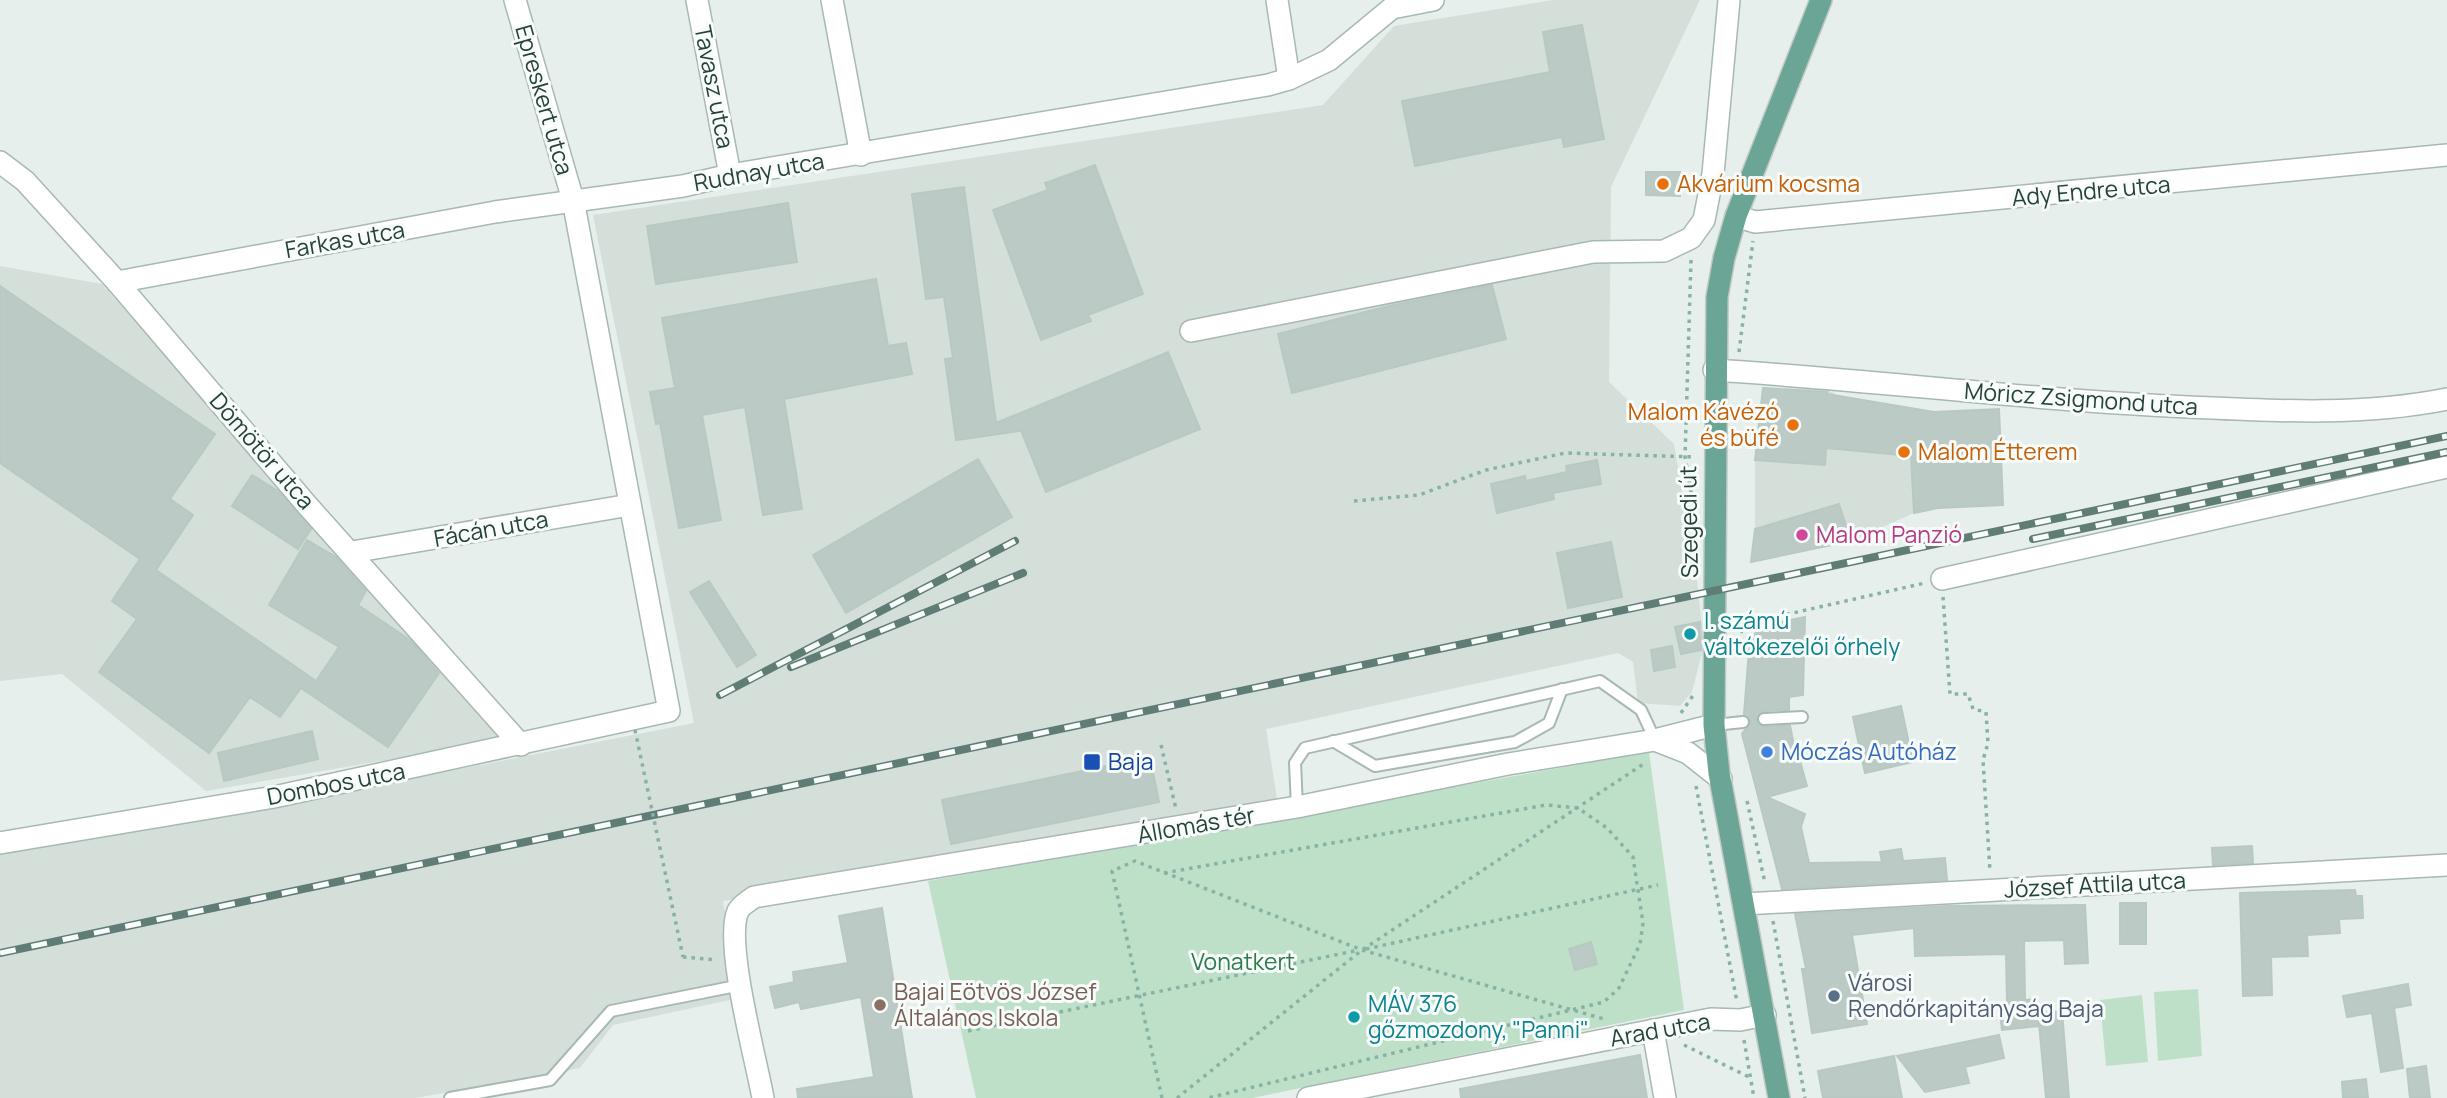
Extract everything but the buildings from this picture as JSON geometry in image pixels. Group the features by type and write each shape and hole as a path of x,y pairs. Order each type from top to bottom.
{"main road":[{"name":"Szegedi út","path":"1779,1098 1721,779 1714,725 1714,370 1717,297 1736,216 1821,0"}],"street":[{"name":"Epreskert utca","path":"514,0 573,201"},
{"name":"Tavasz utca","path":"697,0 730,175"},
{"path":"832,0 861,155"},
{"path":"1277,0 1289,79"},
{"name":"Rudnay utca","path":"573,201 683,186 730,175 861,155 1289,79 1329,60 1392,8 1433,0"},
{"path":"1191,331 1593,252 1664,251 1691,238 1703,220 1713,174 1728,0"},
{"name":"Ady Endre utca","path":"1736,216 1755,222 2447,155"},
{"name":"Dömötör utca","path":"0,162 25,181 117,282 307,505 352,552 521,745"},
{"name":"Farkas utca","path":"117,282 573,201"},
{"path":"573,201 630,505"},
{"name":"Móricz Zsigmond utca","path":"1714,370 2097,403 2285,412 2407,407 2447,399"},
{"path":"1942,579 2447,467"},
{"name":"Fácán utca","path":"352,552 630,505"},
{"name":"Dombos utca","path":"0,843 274,797 669,711 630,505"},
{"name":"Állomás tér","path":"736,962 733,926 739,908 754,897 802,887 1181,828 1508,764 1655,740 1679,741 1714,725"},
{"path":"1679,741 1721,779"},
{"name":"József Attila utca","path":"1744,904 2447,865"},
{"path":"736,962 763,1098"},
{"name":"Arad utca","path":"1308,1098 1711,1019 1740,1020 1765,1015"},
{"path":"1653,1030 1665,1098"}],"lane":[{"path":"1297,807 1295,763 1305,748 1600,681 1641,710 1655,740"},
{"path":"1333,741 1374,766 1515,742 1549,723 1562,690"},
{"path":"1764,719 1802,717"},
{"path":"1714,725 1743,722"},
{"path":"450,1098 550,1080 611,1011 741,985"}],"path":[{"path":"1691,238 1685,457 1696,515"},
{"path":"1354,501 1419,495 1486,470 1565,453 1715,458"},
{"path":"1732,644 1749,623 1942,579 1950,694 1968,694 1973,709 1986,712 1988,743 1983,760 1991,891"},
{"path":"1177,1098 1362,950 1497,858 1646,763 1667,758 1674,760 1679,741 1681,709 1694,695 1698,681"},
{"path":"635,730 683,957 736,962"},
{"path":"1161,745 1181,828"},
{"path":"1694,775 1754,1098"},
{"path":"1164,873 1546,805 1578,808 1607,828 1633,857 1643,923 1640,944 1619,988 1604,1002 1208,1098"},
{"path":"1162,1098 1112,870 1135,862 1362,950 1569,1011 1605,1019"},
{"path":"968,1031 1141,998 1658,885"},
{"path":"1653,1030 1751,1078"}],"shaded area":[{"path":"1553,0 1700,0 1611,187 1609,382 1674,444 1697,580 1704,645 1692,692 1680,706 1638,703 1633,662 1618,653 1266,729 1278,805 723,901 739,998 613,1025 580,1068 416,1098 0,1098 0,853 211,818 694,723 593,215 1323,105 1394,26"},
{"path":"0,266 102,284 503,740 206,791 62,674 0,681"},
{"path":"1763,388 1827,389 1838,396 1933,412 1999,409 2003,505 1938,508 1914,513 1851,541 1751,562 1755,529 1755,460"}],"green space":[{"name":"Vonatkert","path":"1649,752 1684,1010 1252,1098 976,1098 928,881"},
{"path":"2198,989 2202,1056 2158,1061 2154,992"},
{"path":"2142,995 2148,1062 2106,1066 2100,1000"}],"railway":[{"path":"0,953 2447,436"},
{"path":"2033,539 2447,452"},
{"path":"720,695 1015,541"},
{"path":"791,667 1023,573"}],"place":[{"name":"Akvárium kocsma","path":"1663,184"},
{"name":"Malom Kávézó és büfé","path":"1793,425"},
{"name":"Malom Étterem","path":"1904,452"},
{"name":"Malom Panzió","path":"1802,535"},
{"name":"I. számú váltókezelői őrhely","path":"1690,634"},
{"name":"Móczás Autóház","path":"1767,752"},
{"name":"Baja","path":"1092,762"},
{"name":"Városi Rendőrkapitányság Baja","path":"1834,996"},
{"name":"Bajai Eötvös József Általános Iskola","path":"880,1005"},
{"name":"MÁV 376 gőzmozdony, \"Panni\"","path":"1354,1017"}]}
